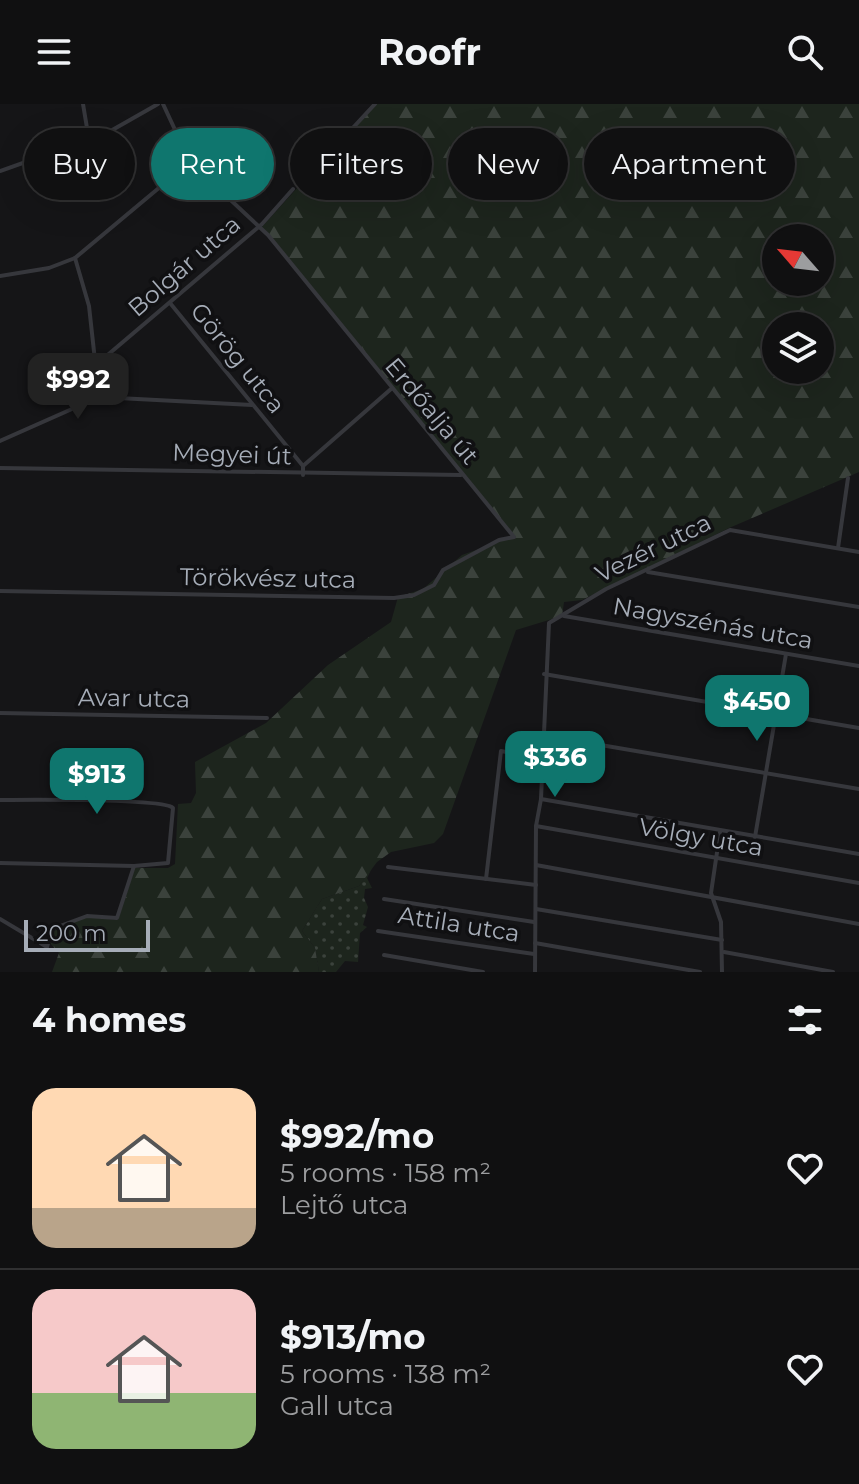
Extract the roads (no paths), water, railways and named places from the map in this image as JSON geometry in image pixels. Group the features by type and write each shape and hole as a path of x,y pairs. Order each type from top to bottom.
{"street":[{"path":"83,104 87,128"},
{"path":"145,104 148,110"},
{"path":"113,128 160,104 172,128"},
{"path":"353,128 375,104"},
{"path":"0,171 24,163"},
{"name":"Bolgár utca","path":"97,364 258,226 290,192"},
{"path":"0,276 49,268 75,258 151,195"},
{"name":"Erdőalja út","path":"230,200 258,226 514,537"},
{"path":"75,258 89,306 99,397"},
{"name":"Görög utca","path":"170,303 303,466"},
{"path":"303,475 303,466 391,389"},
{"path":"0,441 99,397 254,405"},
{"name":"Megyei út","path":"0,468 461,475"},
{"path":"838,548 848,478"},
{"name":"Vezér utca","path":"562,616 730,530 859,552"},
{"name":"Törökvész utca","path":"0,591 394,598 414,595 435,585 442,570 499,540 514,537"},
{"path":"645,571 859,607"},
{"path":"535,972 536,826 541,799 544,674 548,626 562,616"},
{"name":"Nagyszénás utca","path":"562,616 859,666"},
{"path":"755,837 786,653"},
{"path":"544,674 859,728"},
{"name":"Avar utca","path":"0,713 267,718"},
{"path":"542,735 859,789"},
{"path":"486,879 501,751 541,759"},
{"path":"541,799 859,854"},
{"path":"0,800 171,805 171,857 167,863 134,866 0,863"},
{"name":"Völgy utca","path":"536,826 859,883"},
{"path":"720,832 711,897 721,922 722,972"},
{"path":"536,865 859,924"},
{"path":"0,919 47,947 52,929 79,918 117,918 134,866"},
{"path":"388,867 536,885"},
{"path":"384,899 534,922"},
{"path":"536,909 722,940"},
{"name":"Attila utca","path":"378,931 535,954"},
{"path":"535,943 700,972"},
{"path":"724,952 833,972"},
{"path":"384,955 483,972"}]}
